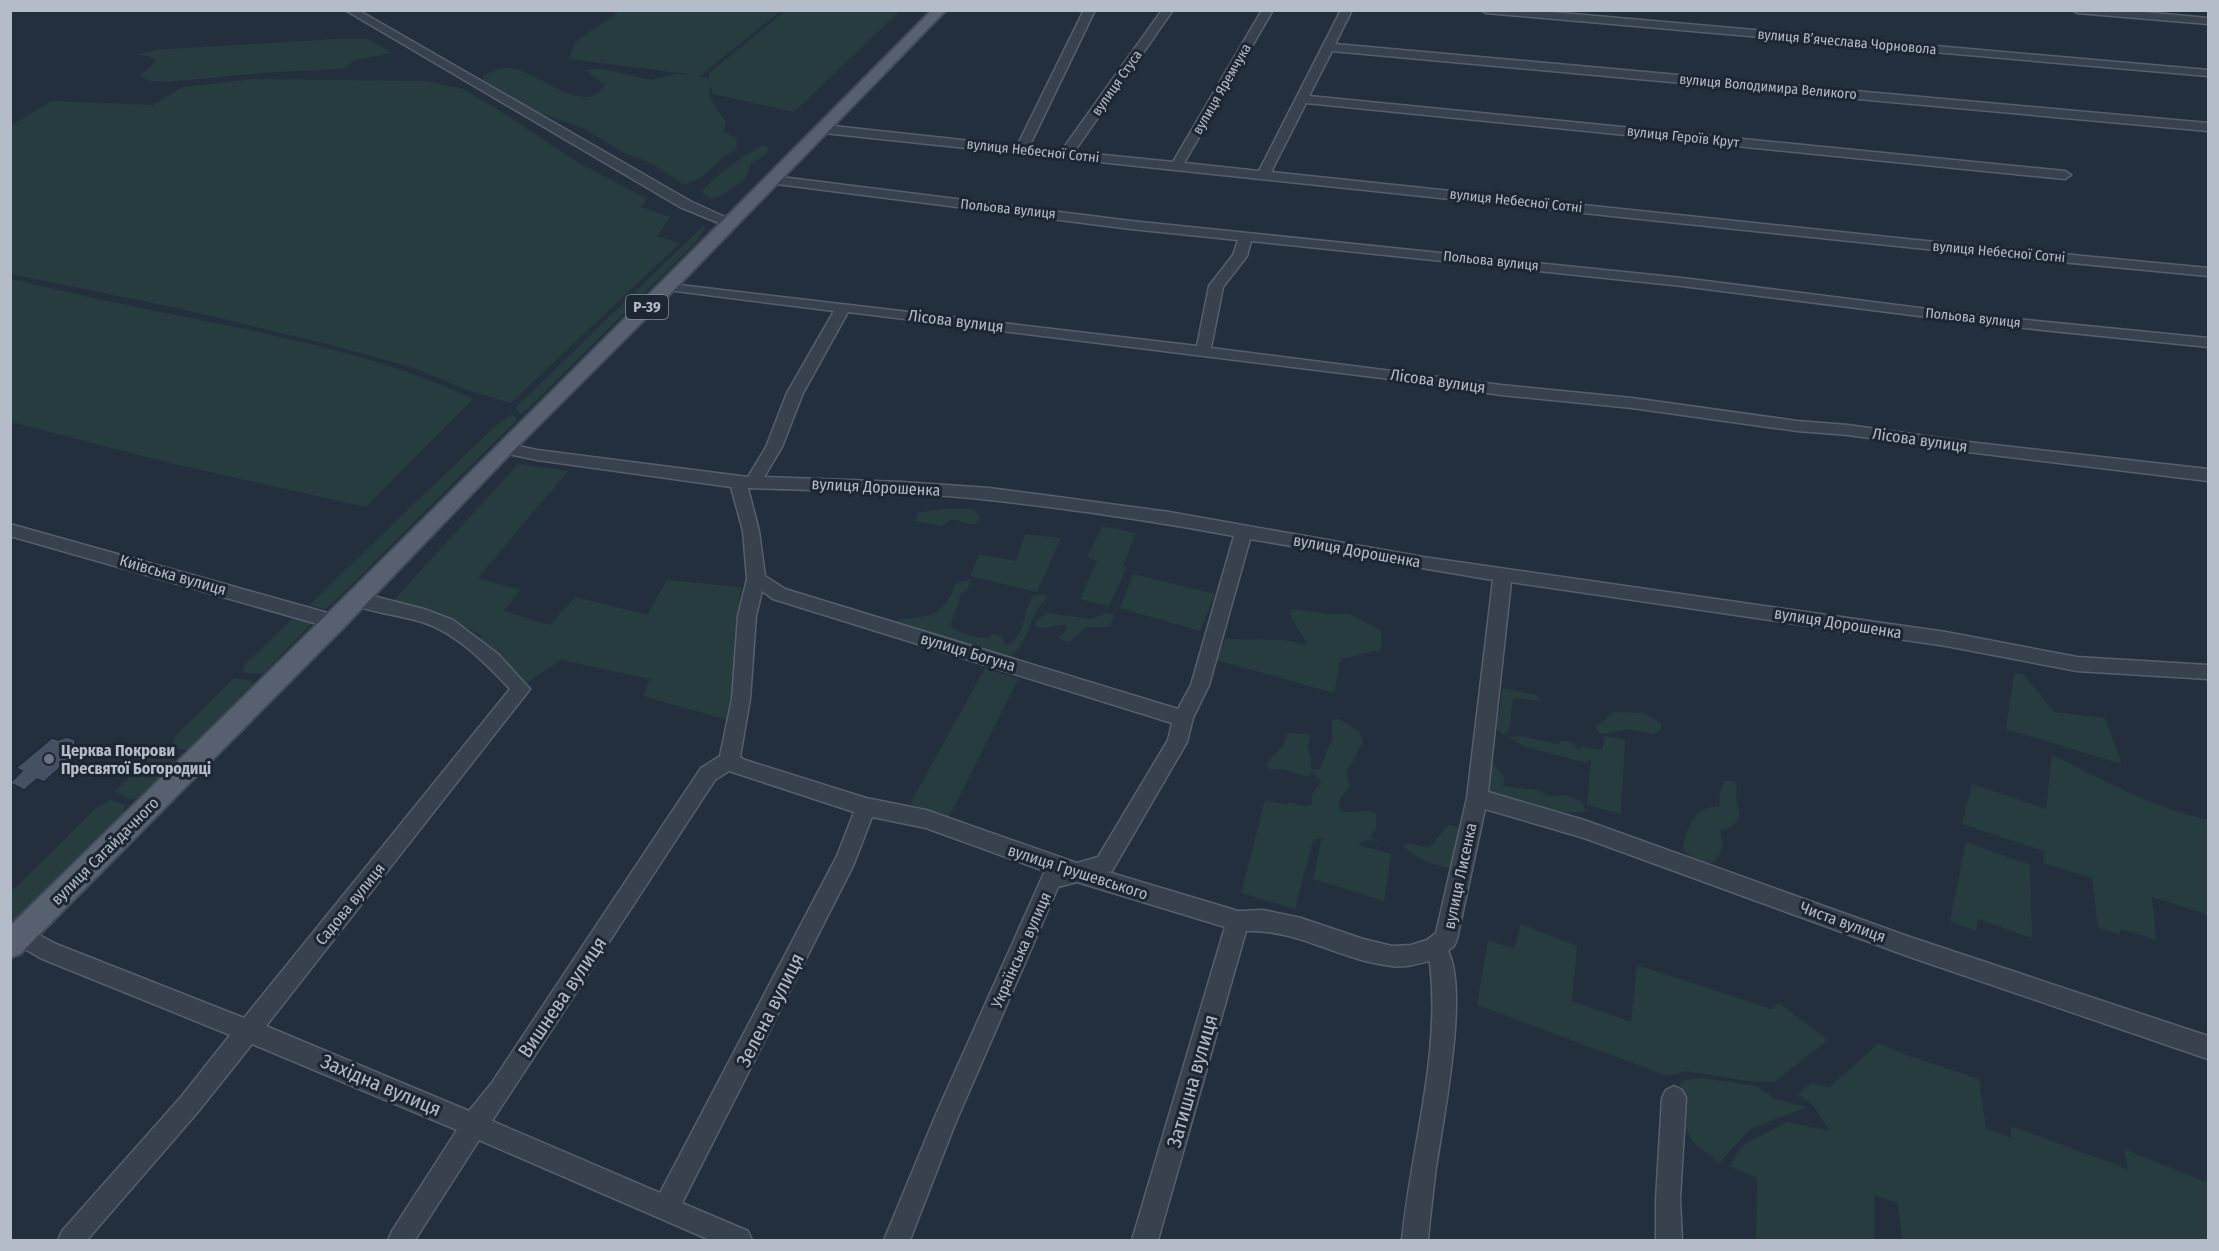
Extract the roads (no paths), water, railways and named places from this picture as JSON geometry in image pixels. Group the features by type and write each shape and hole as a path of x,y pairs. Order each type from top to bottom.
{"main road":[{"name":"Р-39","path":"355,601 940,10"},
{"name":"вулиця Сагайдачного","path":"16,940 355,601"}],"street":[{"path":"350,10 686,204 731,223"},
{"path":"1021,150 1090,10"},
{"name":"вулиця Стуса","path":"1065,155 1168,10"},
{"name":"вулиця Яремчука","path":"1176,167 1268,10"},
{"path":"1263,176 1347,10"},
{"name":"вулиця Вʼячеслава Чорновола","path":"1486,10 2208,74"},
{"path":"2077,10 2208,21"},
{"name":"вулиця Володимира Великого","path":"1327,47 2208,127"},
{"name":"вулиця Героїв Крут","path":"1302,99 2065,175"},
{"name":"вулиця Небесної Сотні","path":"824,129 1916,244 2208,272"},
{"name":"Польова вулиця","path":"773,180 899,198 1245,237 1682,282 1952,316 2208,342"},
{"path":"1203,351 1216,286 1240,256 1245,237"},
{"name":"Лісова вулиця","path":"668,286 1203,351 1480,388 1632,404 2208,475"},
{"path":"729,761 741,699 747,616 756,579 746,482 774,447 795,393 843,308"},
{"name":"вулиця Дорошенка","path":"504,448 537,455 746,482 989,494 1169,518 1324,547 1946,639 2067,662 2208,672"},
{"name":"Київська вулиця","path":"10,530 335,622"},
{"name":"Українська вулиця","path":"897,1240 945,1120 1051,880 1105,864 1178,742 1183,718 1200,685 1244,531"},
{"name":"вулиця Лисенка","path":"1415,1240 1418,1206 1439,1071 1445,993 1441,959 1433,949 1446,939 1477,798 1503,573"},
{"name":"вулиця Богуна","path":"756,579 779,594 1183,718"},
{"name":"Садова вулиця","path":"70,1240 189,1105 246,1030 521,689 487,655 434,619 355,601"},
{"name":"вулиця Грушевського","path":"729,761 739,767 866,807 885,808 923,820 1074,873 1239,921 1263,920 1301,928 1363,949 1392,956 1411,955 1433,949"},
{"name":"Вишнева вулиця","path":"401,1240 474,1125 505,1082 708,774 729,761"},
{"name":"Чиста вулиця","path":"1477,798 1584,828 1910,947 2208,1048"},
{"name":"Зелена вулиця","path":"665,1209 706,1134 841,869 866,807"},
{"name":"Затишна вулиця","path":"1145,1240 1239,921"},
{"name":"Західна вулиця","path":"16,940 334,1065 739,1240"},
{"path":"1669,1240 1668,1199 1674,1098"}],"place":[{"name":"Церква Покрови Пресвятої Богородиці","path":"49,759"}]}
